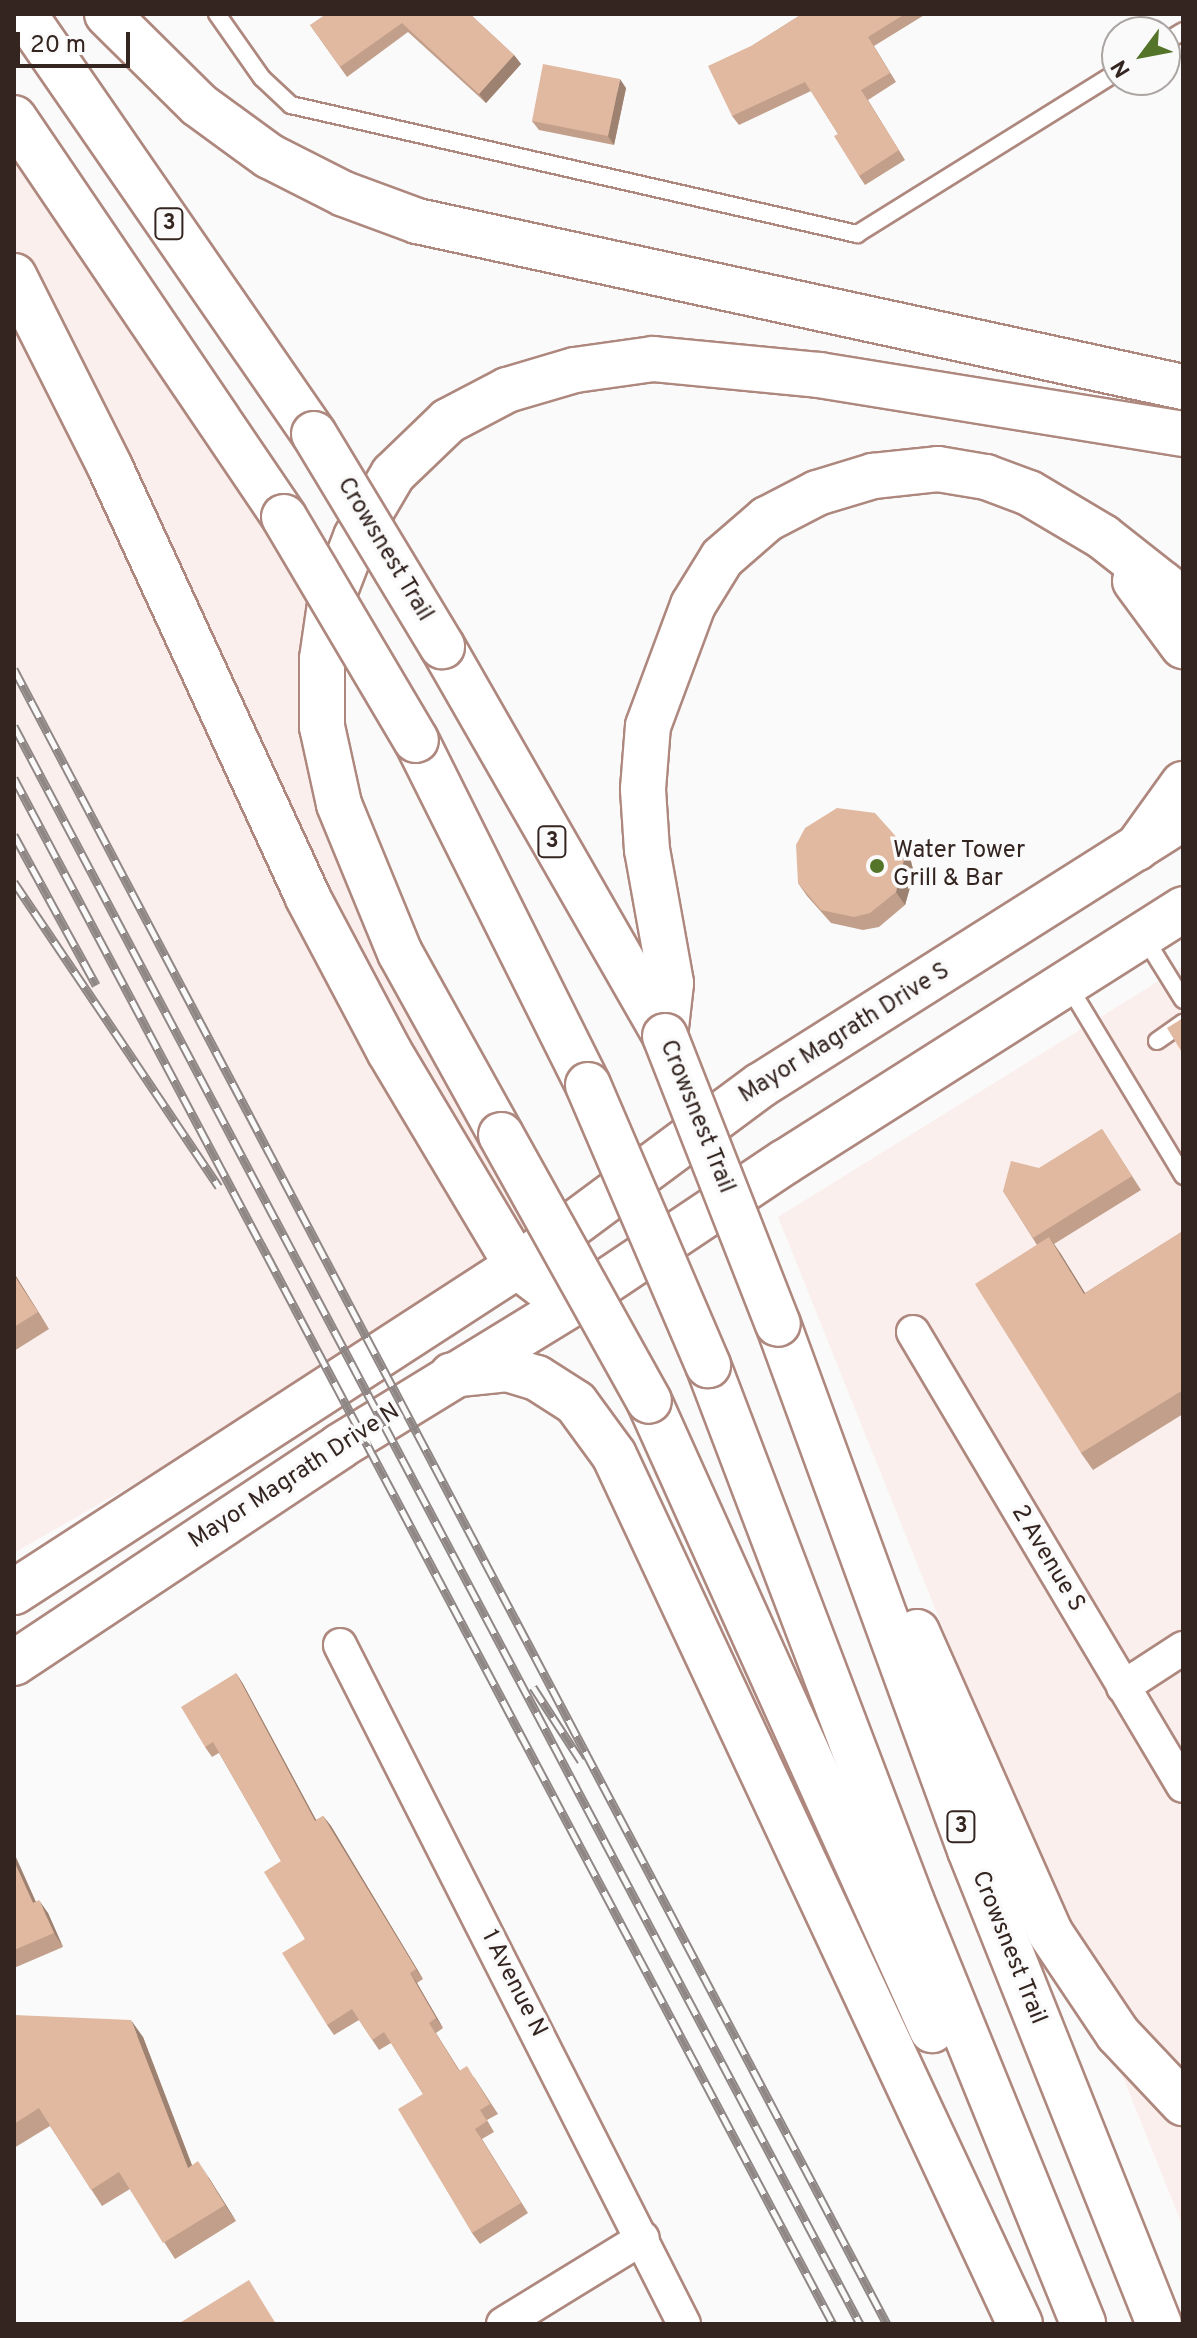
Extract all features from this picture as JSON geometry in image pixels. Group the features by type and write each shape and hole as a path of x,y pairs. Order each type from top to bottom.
{"main road":[{"name":"Crowsnest Trail","path":"24,14 314,434 442,646 665,1036 778,1324 970,1850 1159,2324"},
{"path":"107,14 199,105 269,156 344,194 417,221 1183,387"},
{"path":"14,118 284,517 416,740 588,1085 708,1365 912,1902 1083,2324"},
{"path":"14,276 110,467 307,896 389,1051 517,1266 546,1288 580,1299 1183,909"},
{"path":"1073,2324 950,2070 649,1401 400,953 339,804 322,727 322,659 330,604 356,537 393,474 448,421 507,390 575,370 653,359 819,375 1183,434"},
{"path":"665,1036 671,983 656,922 647,850 648,726 671,655 722,558 767,519 817,493 873,476 938,469 986,477 1029,493 1103,537 1183,600"},
{"path":"1103,537 1183,646"},
{"path":"1137,848 1183,784"},
{"name":"Mayor Magrath Drive S","path":"517,1266 761,1085 1183,818"},
{"path":"14,1592 517,1266"},
{"name":"Mayor Magrath Drive N","path":"14,1663 452,1375 580,1299"},
{"path":"452,1375 507,1369 537,1378 576,1403 614,1455 1020,2324"},
{"path":"797,1375 959,1720 1051,1934 1118,2034 1183,2103"}],"street":[{"name":"2 Avenue S","path":"913,1332 1183,1786"},
{"name":"1 Avenue N","path":"340,1645 684,2324"},
{"path":"1123,1687 1183,1648"},
{"path":"503,2324 643,2238"}],"lane":[{"path":"217,14 262,78 291,105 857,234 1101,82"},
{"path":"1143,934 1183,1000"},
{"path":"1066,983 1183,1176"},
{"path":"1157,1041 1183,1023"}],"shaded area":[{"path":"14,139 342,614 339,804 560,1239 14,1553"},
{"path":"1183,966 1183,2227 778,1217"}],"building":[{"path":"326,14 470,14 514,55 479,94 402,23 340,67 310,25"},
{"path":"802,14 905,14 868,37 890,73 861,90 899,150 859,176 834,136 838,134 805,82 732,116 708,66 753,45"},
{"path":"543,64 620,79 608,136 532,121"},
{"path":"837,808 875,813 900,841 904,860 896,892 870,913 854,917 821,910 798,883 796,845 805,828"},
{"path":"1183,1018 1183,1054 1167,1028"},
{"path":"1102,1129 1132,1176 1033,1238 1003,1191 1011,1161 1039,1168"},
{"path":"1183,1231 1183,1390 1081,1453 975,1284 1049,1237 1084,1294"},
{"path":"14,1275 38,1312 14,1327"},
{"path":"236,1673 315,1821 323,1816 416,1969 410,1973 436,2018 429,2023 459,2071 467,2066 490,2104 480,2110 487,2121 475,2129 521,2203 472,2233 398,2109 423,2094 384,2032 372,2040 352,2009 327,2025 282,1953 305,1939 264,1872 281,1861 213,1742 205,1747 181,1707"},
{"path":"14,1861 33,1903 39,1900 54,1933 14,1950"},
{"path":"14,2015 131,2020 188,2168 198,2161 225,2205 163,2243 119,2172 91,2190 39,2108 14,2124"},
{"path":"249,2280 276,2324 178,2324"}],"railway":[{"path":"14,669 887,2324"},
{"path":"14,726 860,2324"},
{"path":"14,778 833,2324"},
{"path":"14,835 96,985"},
{"path":"14,882 219,1187"},
{"path":"533,1687 581,1761"}],"place":[{"name":"Water Tower Grill & Bar","path":"877,866"}]}
